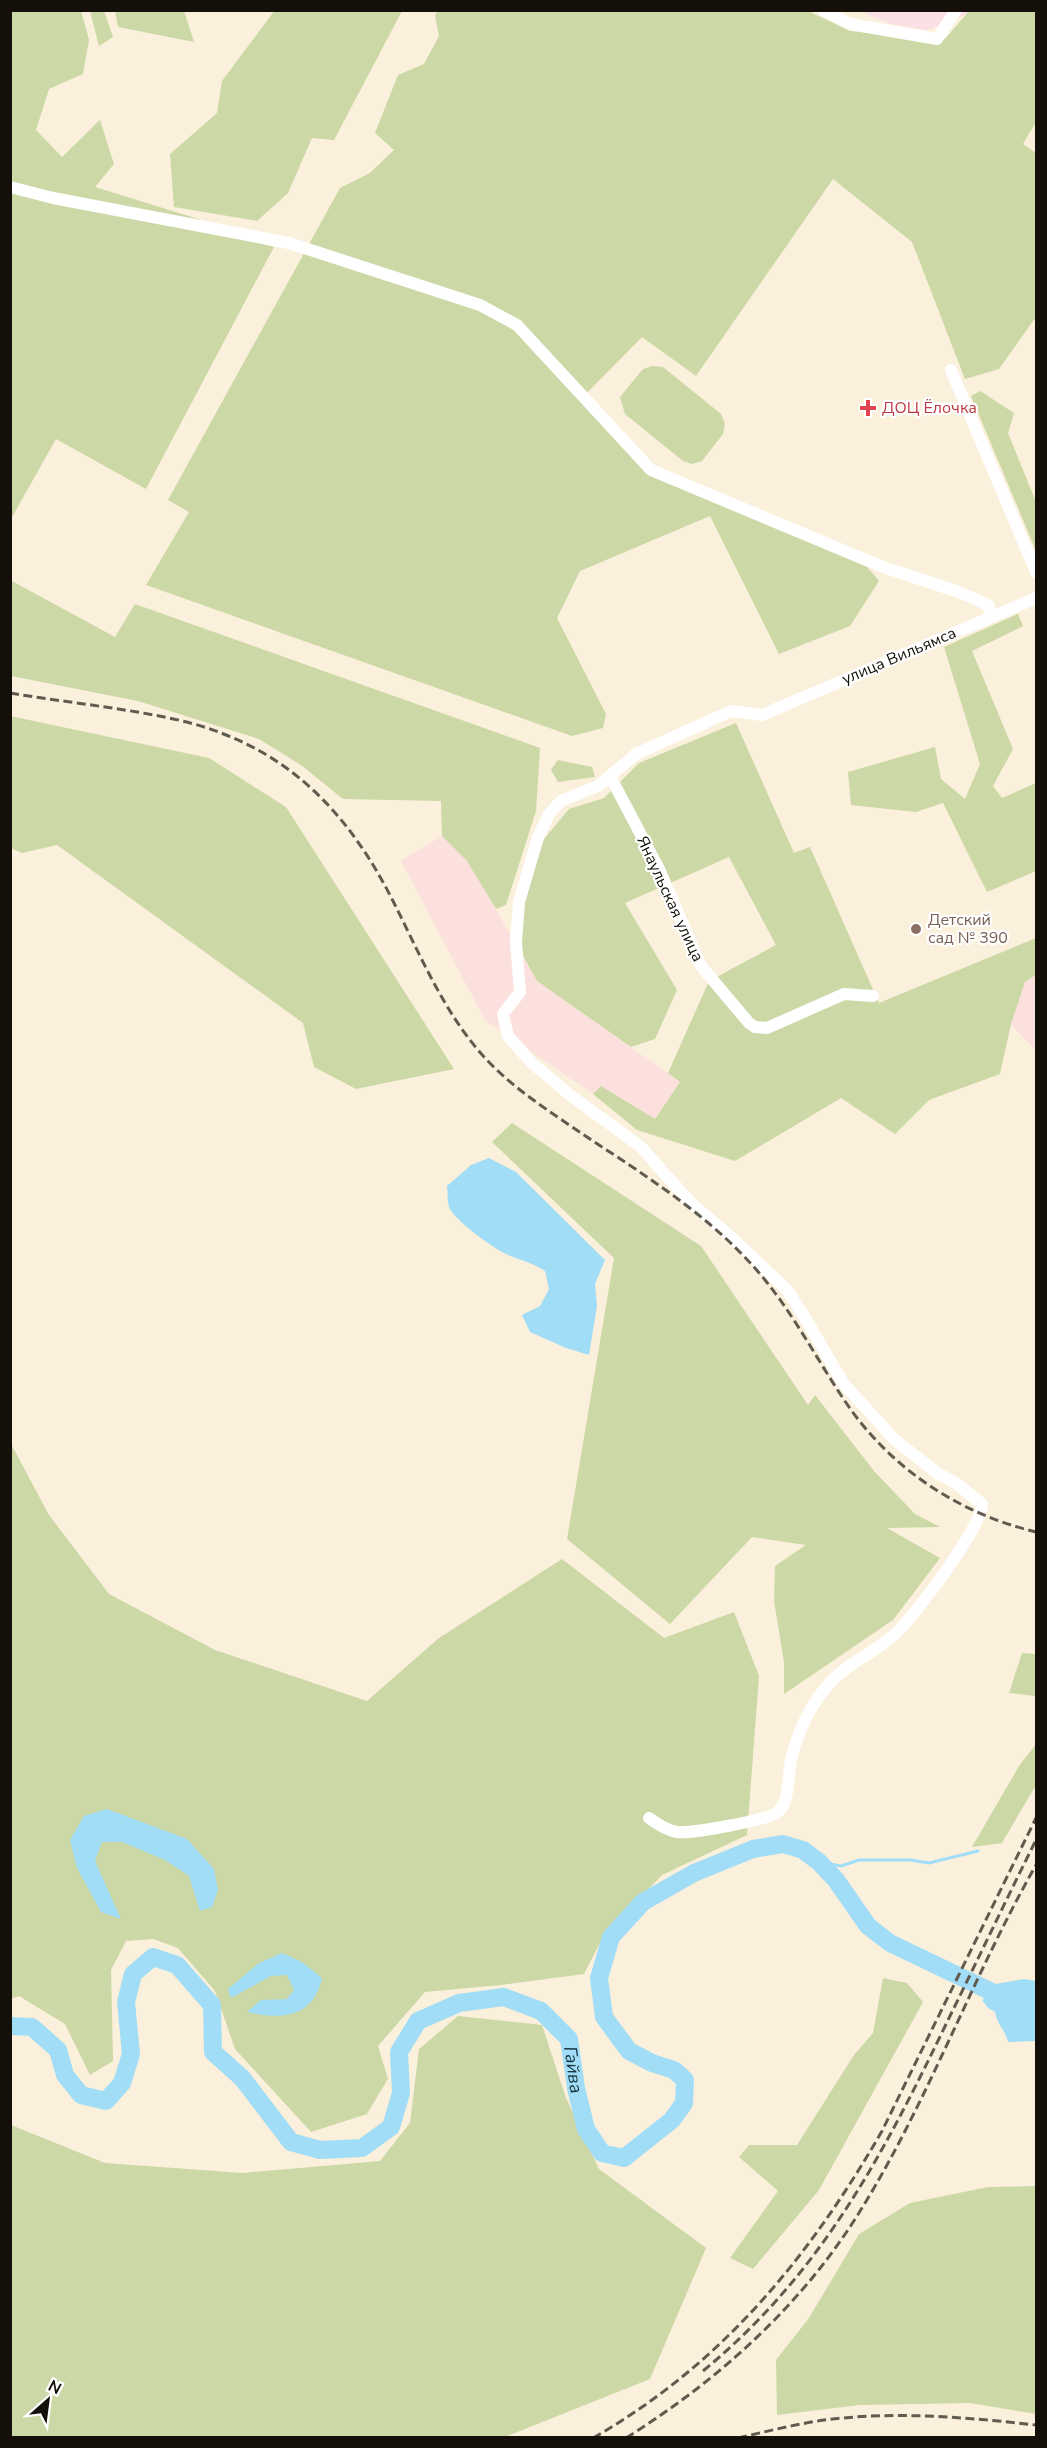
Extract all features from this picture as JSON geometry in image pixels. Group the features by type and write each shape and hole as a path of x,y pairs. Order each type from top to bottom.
{"street":[{"path":"823,10 850,24 937,39 956,10"},
{"path":"10,187 52,198 289,243 480,304 517,325 651,470 883,567 969,596 988,605 992,617"},
{"path":"951,370 1036,572"},
{"name":"улица Вильямса","path":"610,776 636,754 731,711 762,715 1036,597"},
{"path":"610,776 598,786 561,801 549,814 538,837 519,902 516,942 520,992 503,1014 508,1036 532,1063 562,1089 641,1147 691,1203 787,1290 843,1383 855,1398 894,1439 937,1473 979,1500 983,1509 949,1567 905,1625 830,1682 810,1710 791,1757 784,1802 778,1812 767,1819 750,1820 693,1833 677,1832 661,1827 649,1818"},
{"name":"Янаульская улица","path":"610,776 659,869 701,966 749,1023 755,1027 767,1028 844,994 873,996"}],"shaded area":[{"path":"859,11 976,11 927,30 891,24"},
{"path":"442,836 467,860 537,981 680,1082 655,1119 601,1086 593,1094 485,1020 401,861"},
{"path":"1036,976 1036,1051 1011,1024 1025,982"}],"green space":[{"path":"275,10 402,11 334,140 312,138 288,193 257,221 174,207 170,154 217,113 222,81"},
{"path":"11,11 81,11 89,40 83,74 49,89 36,130 62,157 100,120 114,164 95,187 192,217 274,247 146,489 56,439 11,519"},
{"path":"90,11 104,11 113,37 99,46"},
{"path":"115,11 184,11 194,42 118,27"},
{"path":"437,11 808,11 850,31 945,39 969,11 1036,11 1036,122 1023,144 1036,153 1036,317 999,369 965,379 912,242 833,179 696,376 642,337 580,400 647,473 863,562 879,581 850,626 779,654 710,516 580,571 557,618 606,714 603,728 572,736 146,585 189,512 168,500 340,188 370,173 394,150 375,133 398,75 424,64 439,36 435,16"},
{"path":"653,366 663,367 721,414 725,424 723,434 702,461 692,464 683,461 625,414 620,397 643,369"},
{"path":"980,391 1014,413 1008,433 1036,502 1036,551 971,396"},
{"path":"10,580 115,637 135,604 540,748 536,811 506,905 496,909 467,861 442,836 441,801 343,799 301,765 259,739 138,701 11,676"},
{"path":"1018,614 1023,626 972,651 1013,749 993,786 1002,798 1036,783 1036,871 987,892 943,803 916,812 851,805 848,772 935,747 941,779 965,799 980,764 944,647"},
{"path":"10,716 209,758 286,807 454,1069 356,1089 314,1067 303,1023 57,845 22,853 11,848"},
{"path":"736,723 794,853 810,847 879,1003 1036,938 1036,975 1025,982 1011,1024 1000,1074 929,1100 895,1134 841,1098 735,1161 637,1130 593,1094 601,1086 655,1119 680,1082 668,1073 709,981 776,945 729,857 625,903 677,990 655,1039 631,1047 537,981 521,952 523,905 544,839 569,809 604,798 639,763"},
{"path":"558,760 592,767 595,777 558,782 551,770"},
{"path":"512,1123 701,1246 808,1405 815,1395 874,1471 915,1514 940,1527 887,1528 940,1558 893,1620 784,1694 784,1662 774,1601 775,1566 806,1545 752,1537 670,1624 567,1539 614,1258 492,1142"},
{"path":"10,1442 49,1515 109,1594 215,1650 367,1701 439,1638 562,1559 664,1638 734,1612 759,1676 747,1835 662,1875 603,1937 584,1974 425,1992 378,2046 388,2079 367,2114 311,2132 235,2049 215,1991 178,1948 153,1939 126,1941 111,1970 113,2061 90,2075 65,2024 19,1996 11,1999"},
{"path":"1022,1653 1036,1654 1036,1696 1009,1693"},
{"path":"1036,1744 1036,1785 1002,1843 972,1847 1019,1766"},
{"path":"883,1978 907,1983 923,2002 819,2190 753,2269 730,2258 778,2191 739,2157 749,2145 797,2145 854,2055 873,2033"},
{"path":"458,2016 542,2025 566,2098 599,2169 706,2248 650,2379 505,2437 11,2437 11,2125 105,2163 243,2173 380,2161 410,2123 419,2049"},
{"path":"1036,2186 1036,2414 970,2403 860,2405 777,2415 776,2360 809,2318 859,2234 910,2203 988,2187"}],"water":[{"path":"489,1158 516,1172 605,1260 595,1284 597,1306 589,1355 566,1348 530,1332 522,1315 540,1306 549,1289 545,1271 492,1246 468,1228 450,1209 447,1186 471,1165"},
{"path":"107,1809 187,1839 214,1869 218,1890 212,1907 200,1911 189,1876 165,1860 122,1842 102,1842 95,1861 121,1919 101,1912 77,1868 70,1840 84,1816"},
{"path":"282,1953 302,1962 322,1978 318,1991 304,2008 294,2013 272,2016 247,2012 261,2000 287,1999 294,1990 287,1975 271,1976 231,1998 228,1989 259,1963"},
{"path":"1024,1979 1036,1981 1036,2041 1008,2042 995,2012 988,2008 982,2000 992,1992 996,1984"}],"waterway":[{"name":"Гайва","path":"10,2026 32,2027 58,2050 65,2075 81,2095 106,2101 122,2083 131,2054 126,2002 133,1974 153,1957 177,1965 212,2005 213,2052 242,2078 291,2142 320,2150 362,2148 391,2127 401,2093 399,2052 418,2021 459,2003 504,1997 541,2011 569,2039 576,2088 586,2129 602,2153 624,2158 672,2120 684,2103 685,2080 674,2070 652,2063 629,2051 604,2017 599,1978 611,1937 643,1902 694,1873 753,1849 783,1844 803,1850 819,1862 836,1880 868,1926 890,1943 992,1992 1020,2008 1036,2026"},
{"path":"819,1862 841,1866 859,1860 911,1860 929,1863 978,1851"}],"railway":[{"path":"10,693 149,714 208,728 243,742 274,760 303,781 352,833 392,899 425,967 450,1011 464,1032 497,1070 538,1103 675,1197 741,1253 773,1290 849,1407 867,1430 908,1470 931,1487 981,1514 1036,1532"},
{"path":"593,2438 639,2409 682,2377 721,2342 758,2305 824,2222 882,2131 1036,1818"},
{"path":"703,2371 745,2333 783,2293 847,2208 925,2067 1036,1840"},
{"path":"626,2438 692,2392 754,2340 782,2312 834,2250 882,2174 927,2086 990,1952 1036,1865"},
{"path":"738,2438 816,2421 867,2416 940,2417 1036,2425"}],"place":[{"name":"ДОЦ Ёлочка","path":"868,408"},
{"name":"Детский сад № 390","path":"916,929"}]}
